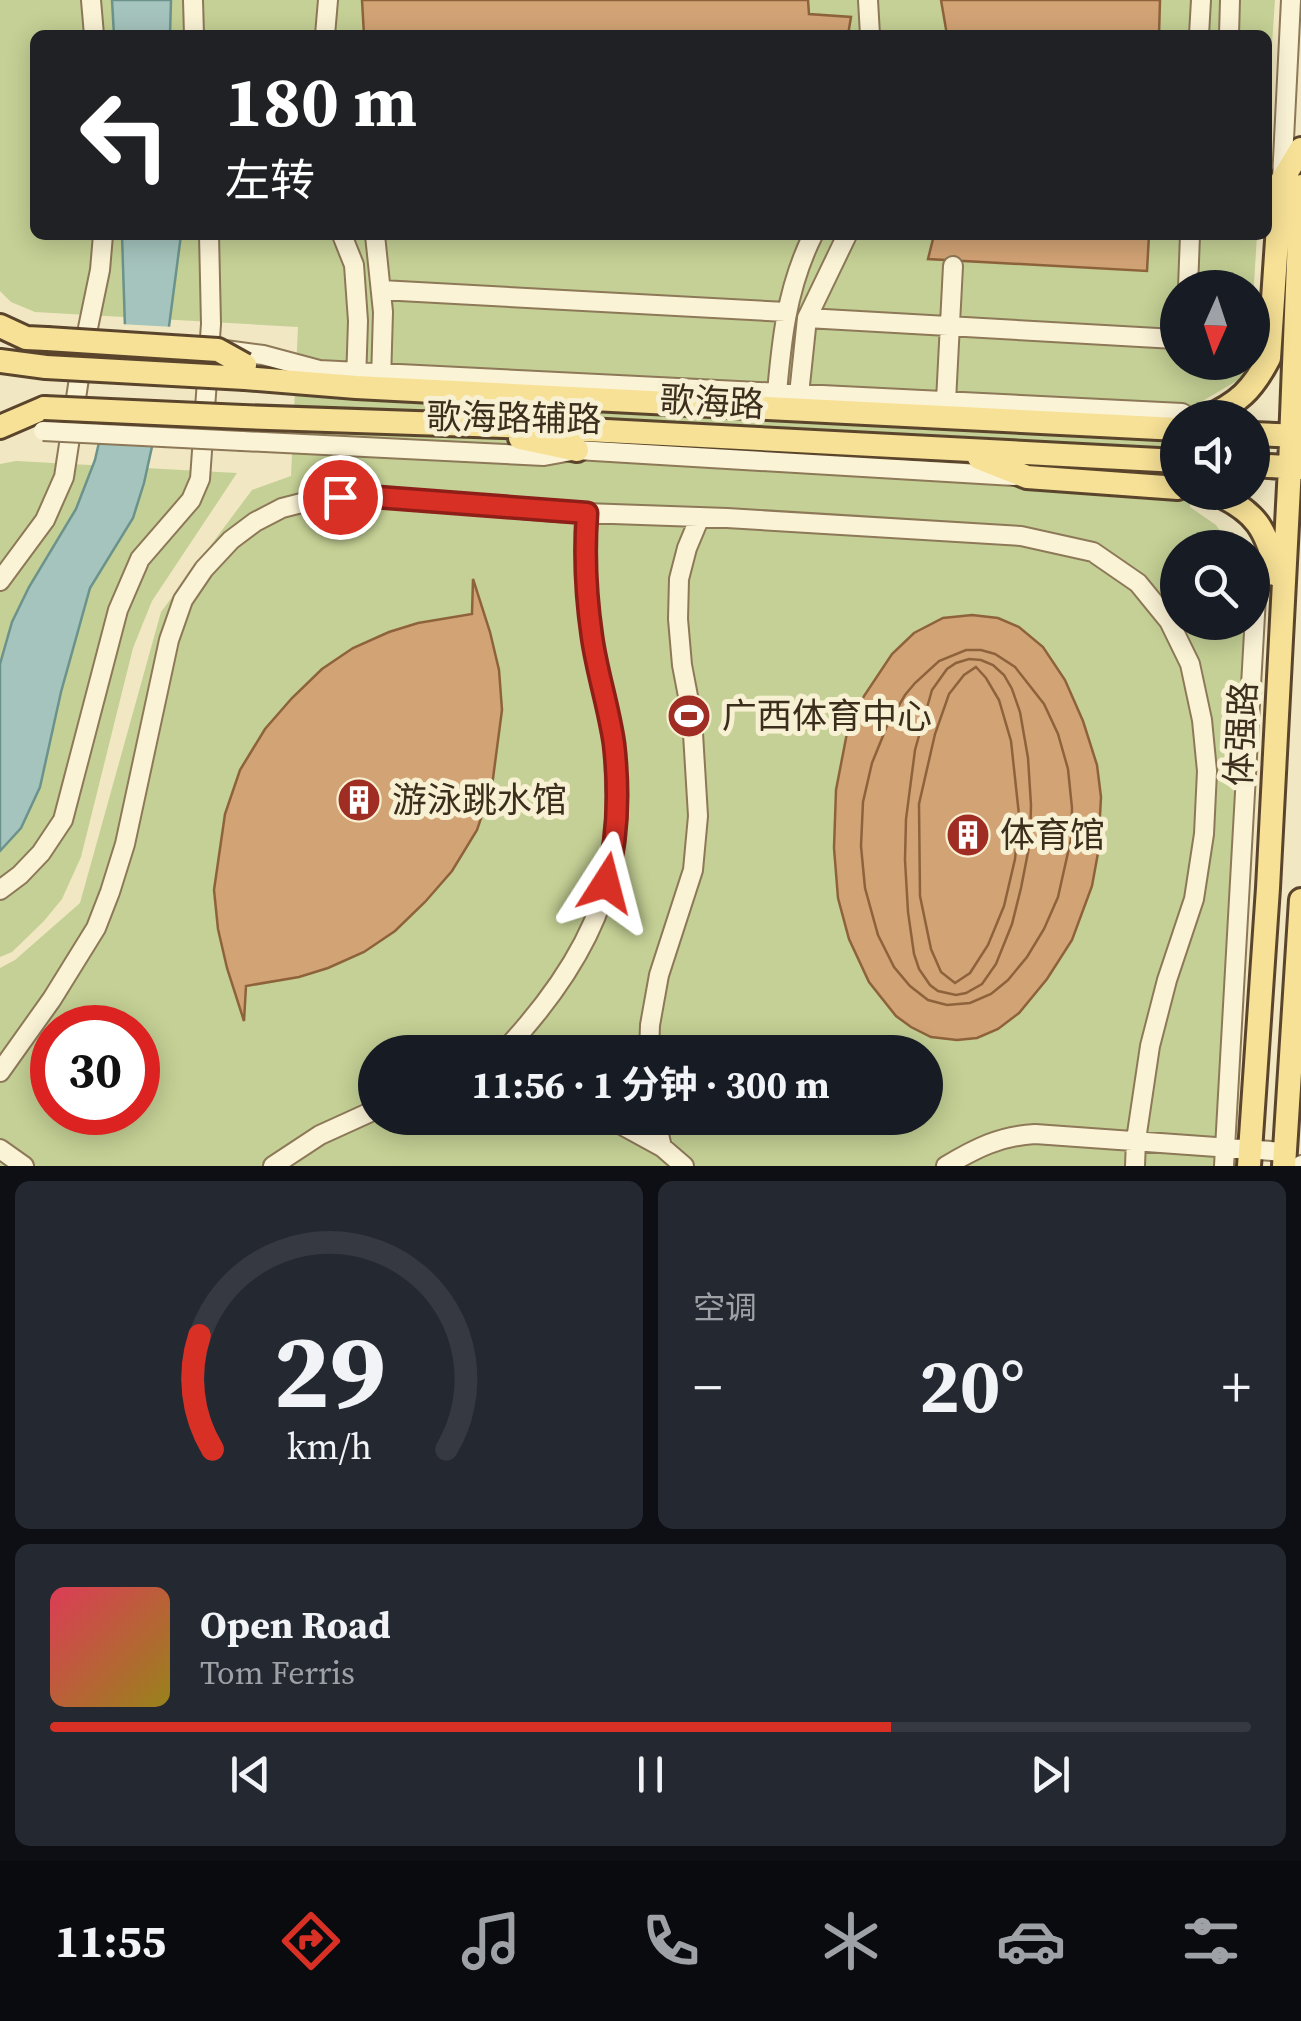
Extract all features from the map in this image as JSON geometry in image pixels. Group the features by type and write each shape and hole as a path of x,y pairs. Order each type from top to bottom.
{"main road":[{"path":"1239,400 1257,382 1269,358 1291,184 1301,149"},
{"name":"体强路","path":"1250,1158 1287,515 1295,468 1291,184"},
{"path":"0,326 26,338 218,350 245,365"},
{"name":"歌海路","path":"0,361 46,367 245,365 270,380 356,379 787,400 1160,427"},
{"name":"歌海路","path":"0,405 43,420 243,417 530,427 1160,461"},
{"path":"0,428 43,420"},
{"path":"457,426 577,450"},
{"path":"1270,435 1296,436"},
{"path":"962,451 1027,477 1160,487"},
{"path":"1270,466 1295,468"},
{"path":"1247,510 1272,555 1283,600"},
{"path":"1293,1162 1301,900"}],"street":[{"path":"92,0 94,30"},
{"path":"193,0 194,30"},
{"path":"325,30 328,0"},
{"path":"868,0 870,30"},
{"path":"1199,30 1200,0"},
{"path":"1229,30 1230,0"},
{"path":"1291,0 1291,184"},
{"path":"0,582 45,520 64,477 103,240"},
{"path":"0,890 42,852 63,820 118,610 140,559 191,500 200,479 211,324 209,240"},
{"path":"245,365 319,370 356,379 358,321 354,265 344,240"},
{"path":"376,240 384,312 381,380"},
{"path":"787,400 786,312 811,240"},
{"path":"787,400 806,318 845,240"},
{"path":"1189,270 1190,240"},
{"path":"946,401 953,266"},
{"path":"381,290 786,312"},
{"path":"806,318 1160,338"},
{"path":"787,400 946,401 1160,413"},
{"name":"歌海路辅路","path":"43,420 242,442 544,456 577,450 1027,477"},
{"path":"0,1072 96,928 110,892 125,844 169,640 183,600 204,568 231,540 256,522 282,508 317,498 364,496 587,513 996,534 1041,539 1093,552 1138,583 1170,621 1190,664 1207,770 1204,834 1194,899 1150,1046 1136,1140 1136,1166"},
{"path":"519,1035 584,944 612,862 616,810 614,743 592,640 586,571 587,513"},
{"path":"1224,1156 1256,597 1287,515"},
{"path":"649,1035 659,975 693,870 698,816 692,717 678,620 680,579 700,517"},
{"path":"273,1166 320,1135 358,1118"},
{"path":"946,1166 977,1148 1013,1135 1034,1134 1136,1140 1224,1156 1293,1162"},
{"path":"640,1135 684,1166"},
{"path":"659,1135 662,1147"},
{"path":"0,1149 24,1166"}],"green space":[{"name":"广西体育中心","path":"0,0 1275,0 1272,44 1272,30 30,30 30,240 1257,240 1255,270 1160,270 1160,380 1238,380 1204,400 1160,400 1160,510 1194,510 1220,530 1160,530 1160,640 1247,640 1218,1166 0,1166 0,968 15,960 80,903 161,612 252,490 291,476 298,327 35,312 11,302 0,291"},
{"path":"16,461 237,473 152,601 133,648 81,857 62,899 12,952 0,957 0,464"}],"water":[{"path":"112,0 171,0 170,30 114,30"},
{"path":"122,240 180,240 155,433 144,483 133,518 90,588 40,787 21,828 0,851 0,664 12,622 76,509 95,460 125,328"}],"pier":[{"path":"120,324 174,327 160,434 94,440"}],"building":[{"path":"362,0 808,0 809,14 851,17 849,30 364,30"},
{"path":"941,0 1160,0 1159,30 946,30"},
{"path":"933,240 1149,240 1147,271 928,259"},
{"name":"游泳跳水馆","path":"473,579 499,670 502,710 492,786 477,830 452,871 395,931 364,952 328,968 246,986 244,1021 218,929 214,890 225,814 240,770 265,729 292,698 322,669 353,648 418,623 472,614"},
{"path":"972,615 998,618 1019,627 1043,647 1065,680 1097,765 1101,797 1098,853 1092,886 1072,940 1019,1013 998,1029 977,1038 957,1040 927,1035 896,1016 869,982 849,939 838,898 834,848 836,790 847,733 864,696 892,654 914,633 943,618","holes":["966,650 995,654 1015,667 1044,704 1058,734 1068,769 1071,839 1058,897 1027,957 991,994 970,1003 947,1005 928,1000 910,986 894,967 878,935 865,888 861,846 863,802 872,763 887,726 915,683 939,661"]},
{"path":"966,650 981,650 1015,667 1044,704 1058,734 1068,769 1072,808 1071,839 1058,897 1027,957 991,994 970,1003 947,1005 928,1000 894,967 878,935 865,888 861,846 863,802 872,763 887,726 905,695 939,661","holes":["981,660 1004,675 1020,712 1028,758 1030,842 1012,924 996,964 982,984 956,995 930,985 914,954 908,912 906,819 915,750 932,690 956,663"]},
{"path":"969,659 993,665 1012,689 1028,758 1031,805 1030,842 1012,924 996,964 982,984 956,995 938,991 919,969 908,912 905,860 915,750 932,690 956,663","holes":["976,667 999,700 1011,741 1019,815 1015,859 1004,906 988,945 970,973 955,983 941,972 931,949 920,896 919,804 949,694"]},
{"name":"体育馆","path":"976,667 999,700 1011,741 1019,815 1015,859 1004,906 988,945 970,973 955,983 941,972 931,949 920,896 919,804 949,694"}],"place":[{"name":"广西体育中心","path":"689,716"},
{"name":"游泳跳水馆","path":"359,800"},
{"name":"体育馆","path":"968,835"}],"route":[{"path":"340,497 587,513 586,571 592,640 614,743 616,810 612,862 606,883"}]}
